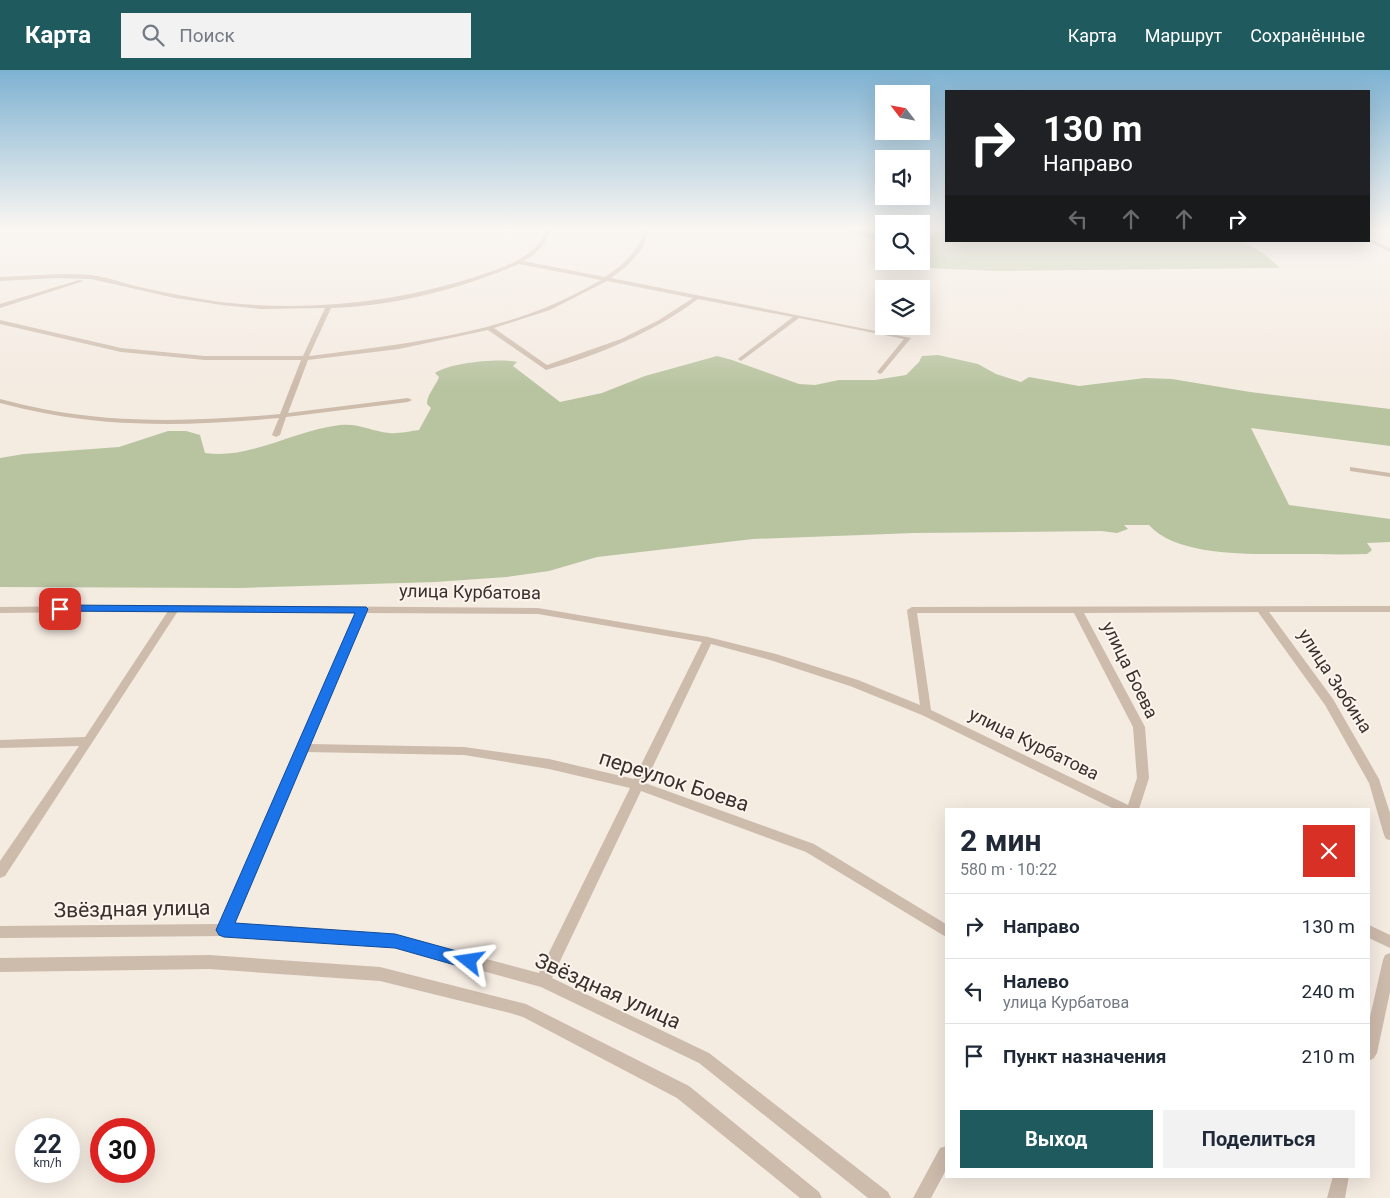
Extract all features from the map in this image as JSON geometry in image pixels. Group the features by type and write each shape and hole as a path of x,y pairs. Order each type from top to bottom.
{"street":[{"path":"0,306 77,282"},
{"path":"112,282 183,298 235,305 294,307 365,304 420,295 465,282"},
{"path":"0,322 120,350 205,358 305,358 399,347 489,328 548,309 602,282"},
{"path":"613,282 908,338 880,372"},
{"path":"489,328 546,368 623,340 661,321 696,298"},
{"path":"276,435 305,358 329,306"},
{"path":"741,359 797,317"},
{"path":"0,401 87,418 196,422 353,408 408,400"},
{"path":"1353,468 1390,475"},
{"path":"0,872 175,608"},
{"name":"улица Курбатова","path":"0,610 175,608 538,611 708,640 772,657 845,680 926,712 1124,808"},
{"path":"224,930 304,748 362,609"},
{"name":"улица Боева","path":"1077,609 1139,727 1143,778 1133,808"},
{"name":"улица Зюбина","path":"1261,609 1328,702 1375,782 1390,835"},
{"path":"926,712 912,610 1390,609"},
{"path":"543,981 708,640"},
{"path":"0,744 88,741"},
{"name":"переулок Боева","path":"304,748 464,751 549,764 638,786 810,848 945,930"},
{"name":"Звёздная улица","path":"0,932 224,930 395,941 543,981 704,1058 882,1198"},
{"path":"1370,932 1390,942"},
{"path":"1370,1049 1390,960"},
{"path":"0,965 209,962 380,974 510,1006 526,1011 683,1092 813,1198"},
{"path":"922,1198 945,1156"},
{"path":"1336,1198 1341,1178"}],"green space":[{"path":"938,355 978,364 996,374 1021,382 1029,377 1079,386 1145,378 1172,379 1250,392 1390,409 1390,446 1251,428 1289,505 1390,519 1390,542 1367,543 1372,550 1367,554 1216,552 1178,543 1162,535 1149,525 1124,525 1128,529 1117,533 1101,531 914,533 753,539 597,557 549,571 507,577 435,582 240,588 0,587 0,458 24,454 119,447 168,431 186,431 200,435 205,453 222,454 255,449 306,432 340,425 353,425 389,433 419,430 431,408 427,404 427,400 439,377 435,373 451,366 474,362 517,362 513,366 560,402 602,393 645,376 717,356 799,384 815,385 839,380 875,380 906,375 919,362 922,356"}],"route":[{"path":"60,609 362,609 304,748 224,930 395,941 469,961"}]}
